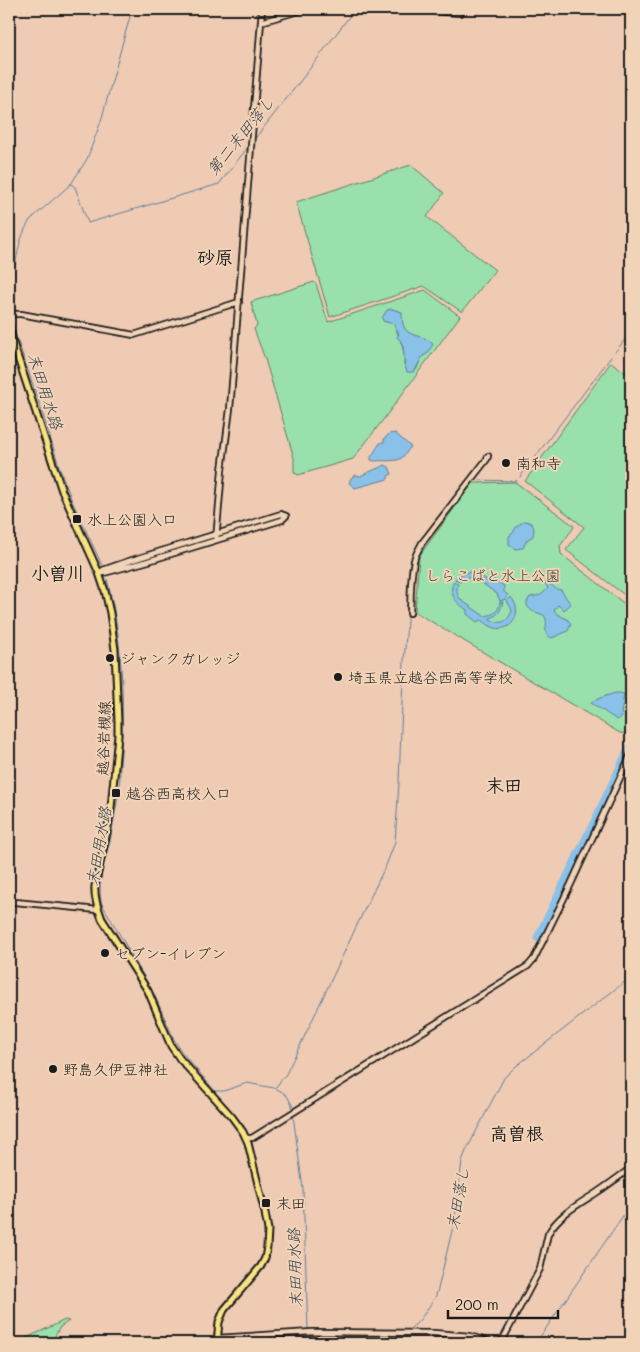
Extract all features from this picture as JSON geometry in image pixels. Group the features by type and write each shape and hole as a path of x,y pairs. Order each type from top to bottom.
{"main road":[{"name":"越谷岩槻線","path":"9,325 62,492 99,573 107,599 115,650 118,722 108,832 94,892 98,910 148,991 164,1032 175,1052 232,1117 246,1138 265,1214 268,1230 267,1247 262,1266 224,1310 217,1340"}],"street":[{"path":"216,540 230,408 262,9"},
{"path":"261,22 305,9"},
{"path":"404,9 460,13 460,9"},
{"path":"11,314 134,335 239,302"},
{"path":"410,613 413,566 418,550 488,456"},
{"path":"281,514 286,516 282,520 145,562 99,573 103,570 281,514"},
{"path":"246,1138 252,1138 528,966 534,959 571,884 631,754"},
{"path":"9,899 15,902 98,910"},
{"path":"501,1343 540,1269 550,1230 566,1214 631,1168"},
{"path":"217,1340 312,1332 434,1333 470,1336 493,1343"}],"green space":[{"path":"411,165 444,193 427,217 495,270 462,312 424,286 330,317 296,202"},
{"path":"314,282 328,322 425,290 460,316 353,459 298,475 294,472 294,458 265,359 254,329 257,325 251,302","holes":["392,309 401,312 405,330 412,335 430,341 428,353 422,357 416,370 404,365 403,349 394,324 383,321"]},
{"path":"611,362 631,377 631,600 566,550 584,527 525,481"},
{"name":"しらこばと水上公園","path":"515,482 573,525 574,527 560,546 561,554 631,609 630,734 620,733 415,612 419,556 473,483"},
{"path":"65,1320 69,1321 60,1327 51,1343 21,1343 22,1340"}],"water":[{"path":"392,309 402,312 403,323 408,332 433,344 428,353 422,357 414,372 407,372 402,344 397,337 399,334 394,324 383,321 382,318 387,310"},
{"path":"395,433 411,447 403,457 394,460 371,460 380,443 384,442 384,439 389,434"},
{"path":"385,465 389,467 392,474 388,476 388,479 355,488 349,483 351,478 356,475 360,476"},
{"path":"524,521 533,526 533,536 527,540 523,548 515,549 509,544 509,536"},
{"path":"475,572 488,581 493,579 504,586 504,592 508,595 506,599 500,601 497,594 476,579 469,577 460,582 455,579 461,574"},
{"path":"454,581 458,584 457,592 461,600 484,616 495,612 500,602 503,602 499,612 490,618 494,621 501,622 507,620 512,610 507,601 511,597 516,608 515,619 512,624 502,628 493,627 481,620 477,622 467,614 467,610 454,598 452,586"},
{"path":"548,582 556,589 561,590 571,604 564,610 558,605 554,610 571,624 568,631 552,638 546,634 546,619 544,615 532,611 527,606 530,597 541,595 548,588 545,584"},
{"path":"615,693 624,694 621,714 623,716 616,720 591,703"}],"waterway":[{"name":"末田用水路","path":"12,312 10,289 20,242 25,229 30,220 71,184 87,159 101,121 132,9"},
{"name":"第二末田落し","path":"253,141 355,9"},
{"name":"第二末田落し","path":"383,9 402,10"},
{"name":"第二末田落し","path":"71,184 75,187 88,223 219,184 249,146"},
{"name":"末田用水路","path":"13,316 14,330 61,472 72,501 102,565"},
{"path":"615,352 631,332"},
{"path":"520,477 611,357"},
{"path":"275,1088 286,1074 309,1027 387,863 395,842 409,570 412,557 419,543 468,480"},
{"path":"472,480 517,481"},
{"name":"末田用水路","path":"107,579 119,648 122,718 119,785 110,841 101,880 100,896 102,904 154,994 181,1051 215,1091 224,1091 247,1083 274,1088 287,1096 293,1111"},
{"name":"末田落し","path":"616,775 631,743"},
{"name":"末田落し","path":"589,832 614,779"},
{"name":"末田落し","path":"537,938 587,835"},
{"name":"末田落し","path":"410,1329 419,1321 435,1298 455,1218 462,1161 504,1078 515,1067 631,977"},
{"name":"末田用水路","path":"293,1115 303,1189 308,1330"},
{"path":"536,1343 631,1204"},
{"name":"末田用水路","path":"308,1334 309,1343"}],"place":[{"name":"南和寺","path":"506,463"},
{"name":"水上公園入口","path":"77,519"},
{"name":"ジャンクガレッジ","path":"110,658"},
{"name":"埼玉県立越谷西高等学校","path":"338,677"},
{"name":"越谷西高校入口","path":"116,793"},
{"name":"セブン-イレブン","path":"105,953"},
{"name":"野島久伊豆神社","path":"53,1069"},
{"name":"末田","path":"266,1203"}],"district":[{"name":"砂原","path":"215,257"},
{"name":"小曽川","path":"58,573"},
{"name":"末田","path":"504,785"},
{"name":"高曽根","path":"517,1133"}]}
